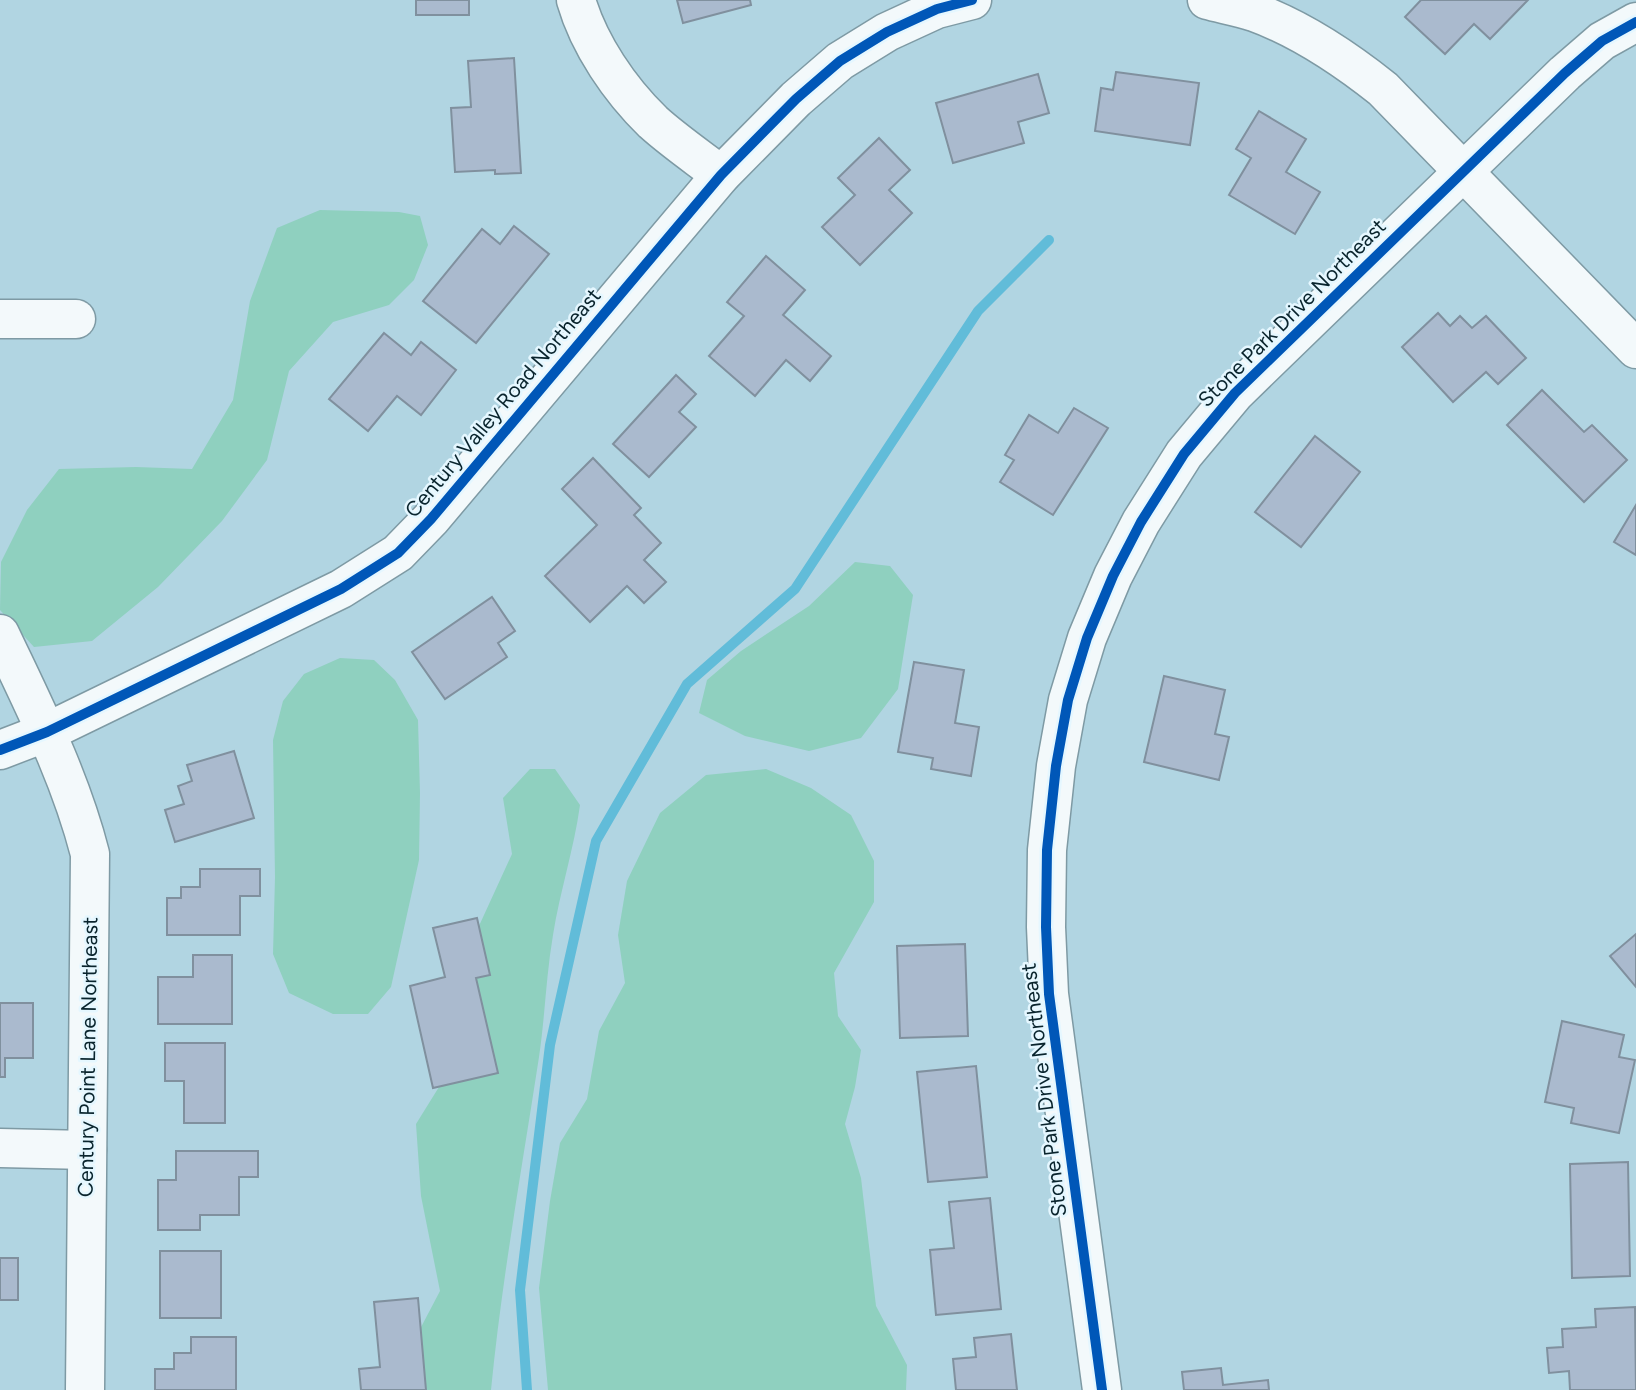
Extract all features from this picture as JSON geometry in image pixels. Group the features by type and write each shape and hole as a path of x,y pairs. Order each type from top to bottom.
{"street":[{"path":"576,0 597,51 624,88 653,121 721,175"},
{"name":"Century Valley Road Northeast","path":"0,750 47,732 317,602 398,553 431,519 721,175 796,99 840,61 887,32 937,9 972,0"},
{"path":"1207,0 1253,12 1306,36 1348,62 1383,89 1636,349"},
{"name":"Stone Park Drive Northeast","path":"1102,1390 1049,994 1047,849 1056,766 1068,699 1087,638 1113,576 1141,522 1184,454 1235,393 1565,73 1602,41 1636,22"},
{"path":"0,319 76,319"},
{"name":"Century Point Lane Northeast","path":"0,634 47,732 79,810 90,854 85,1390"},
{"path":"0,1148 87,1150"}],"green space":[{"path":"320,210 399,212 420,216 428,245 414,280 389,305 333,322 289,371 267,460 222,521 158,587 92,641 34,647 0,610 1,562 27,510 59,469 192,469 233,400 250,301 277,228"},
{"path":"855,562 890,566 913,595 898,689 861,738 809,751 745,736 699,713 707,680 741,651 809,606"},
{"path":"340,658 374,660 395,680 418,720 419,860 391,987 368,1014 333,1014 289,993 273,954 273,740 283,701 304,674"},
{"path":"530,769 555,769 580,805 551,950 539,1057 491,1390 418,1390 419,1331 440,1291 421,1196 416,1124 452,1066 473,939 512,854 503,798"},
{"path":"766,769 811,788 851,815 874,861 874,902 834,973 838,1016 861,1050 845,1124 861,1178 876,1306 907,1365 906,1390 548,1390 539,1288 550,1201 560,1143 587,1099 599,1031 625,983 618,935 627,881 660,813 706,775"}],"building":[{"path":"416,0 469,0 469,15 416,15"},
{"path":"677,0 750,0 751,5 683,23"},
{"path":"1421,0 1528,0 1490,39 1474,24 1445,54 1405,17"},
{"path":"514,58 521,173 495,174 495,170 455,172 451,108 471,107 468,61"},
{"path":"1116,72 1199,83 1190,145 1095,131 1101,88 1113,90"},
{"path":"1038,74 1049,113 1018,122 1024,143 953,163 936,103"},
{"path":"1259,111 1306,139 1286,172 1320,192 1295,234 1229,195 1251,158 1236,149"},
{"path":"879,138 910,170 889,190 912,213 860,265 822,227 855,195 838,178"},
{"path":"514,226 549,254 476,343 423,301 482,229 500,244"},
{"path":"766,256 805,290 783,315 831,356 810,381 786,360 755,396 709,356 744,316 727,302"},
{"path":"1438,313 1450,326 1460,316 1472,328 1486,316 1526,358 1498,384 1486,372 1453,402 1402,347"},
{"path":"384,333 411,355 421,342 456,370 421,415 397,396 368,431 329,399"},
{"path":"676,375 696,394 679,412 696,427 649,477 613,444"},
{"path":"1542,390 1584,432 1592,425 1627,460 1584,502 1507,425"},
{"path":"1074,408 1108,428 1053,515 1000,482 1014,460 1005,455 1029,415 1058,433"},
{"path":"1315,436 1360,472 1301,547 1255,512"},
{"path":"593,458 641,508 634,515 661,543 644,560 666,582 644,603 627,586 590,622 545,576 597,525 562,489"},
{"path":"1636,505 1636,555 1614,542"},
{"path":"492,597 515,631 498,643 507,657 445,699 412,652"},
{"path":"914,662 964,670 955,723 979,727 971,776 931,769 933,758 898,752"},
{"path":"1164,676 1225,690 1215,734 1229,737 1219,780 1144,762"},
{"path":"234,751 254,818 175,842 165,810 184,804 178,786 192,781 187,765"},
{"path":"200,869 260,869 260,896 240,896 240,935 167,935 167,898 181,898 181,887 200,887"},
{"path":"477,918 490,975 476,978 498,1073 433,1088 410,986 445,977 433,928"},
{"path":"1636,934 1636,987 1610,956"},
{"path":"965,944 968,1036 900,1038 897,946"},
{"path":"193,955 232,955 232,1024 158,1024 158,977 193,977"},
{"path":"0,1003 33,1003 33,1058 5,1058 5,1077 0,1077"},
{"path":"1562,1021 1624,1035 1619,1057 1635,1060 1619,1133 1571,1123 1574,1108 1545,1102"},
{"path":"165,1043 225,1043 225,1123 184,1123 184,1081 165,1081"},
{"path":"976,1066 987,1177 928,1182 917,1072"},
{"path":"176,1151 258,1151 258,1177 239,1177 239,1215 200,1215 200,1230 158,1230 158,1180 176,1180"},
{"path":"1628,1162 1630,1276 1572,1278 1570,1164"},
{"path":"990,1198 1001,1309 936,1315 930,1250 954,1248 949,1202"},
{"path":"160,1251 221,1251 221,1318 160,1318"},
{"path":"0,1258 18,1258 18,1300 0,1300"},
{"path":"418,1298 426,1390 361,1390 359,1369 380,1367 374,1302"},
{"path":"1635,1307 1636,1390 1570,1390 1569,1371 1549,1373 1547,1348 1563,1347 1562,1329 1596,1327 1595,1309"},
{"path":"1011,1334 1017,1390 956,1390 953,1359 976,1357 974,1338"},
{"path":"191,1337 236,1337 236,1390 155,1390 155,1369 174,1369 174,1353 191,1353"},
{"path":"1221,1368 1223,1385 1268,1380 1269,1390 1184,1390 1182,1372"}],"waterway":[{"path":"527,1390 520,1290 550,1045 596,841 687,684 795,589 978,311 1049,240"}],"cycle path":[{"path":"0,750 47,732 341,589 398,553 431,519 721,175 796,99 840,61 887,32 937,9 972,0"},
{"path":"1102,1390 1049,994 1046,927 1047,850 1056,766 1068,700 1087,638 1113,576 1141,522 1184,454 1235,393 1565,73 1602,41 1636,22"}]}
